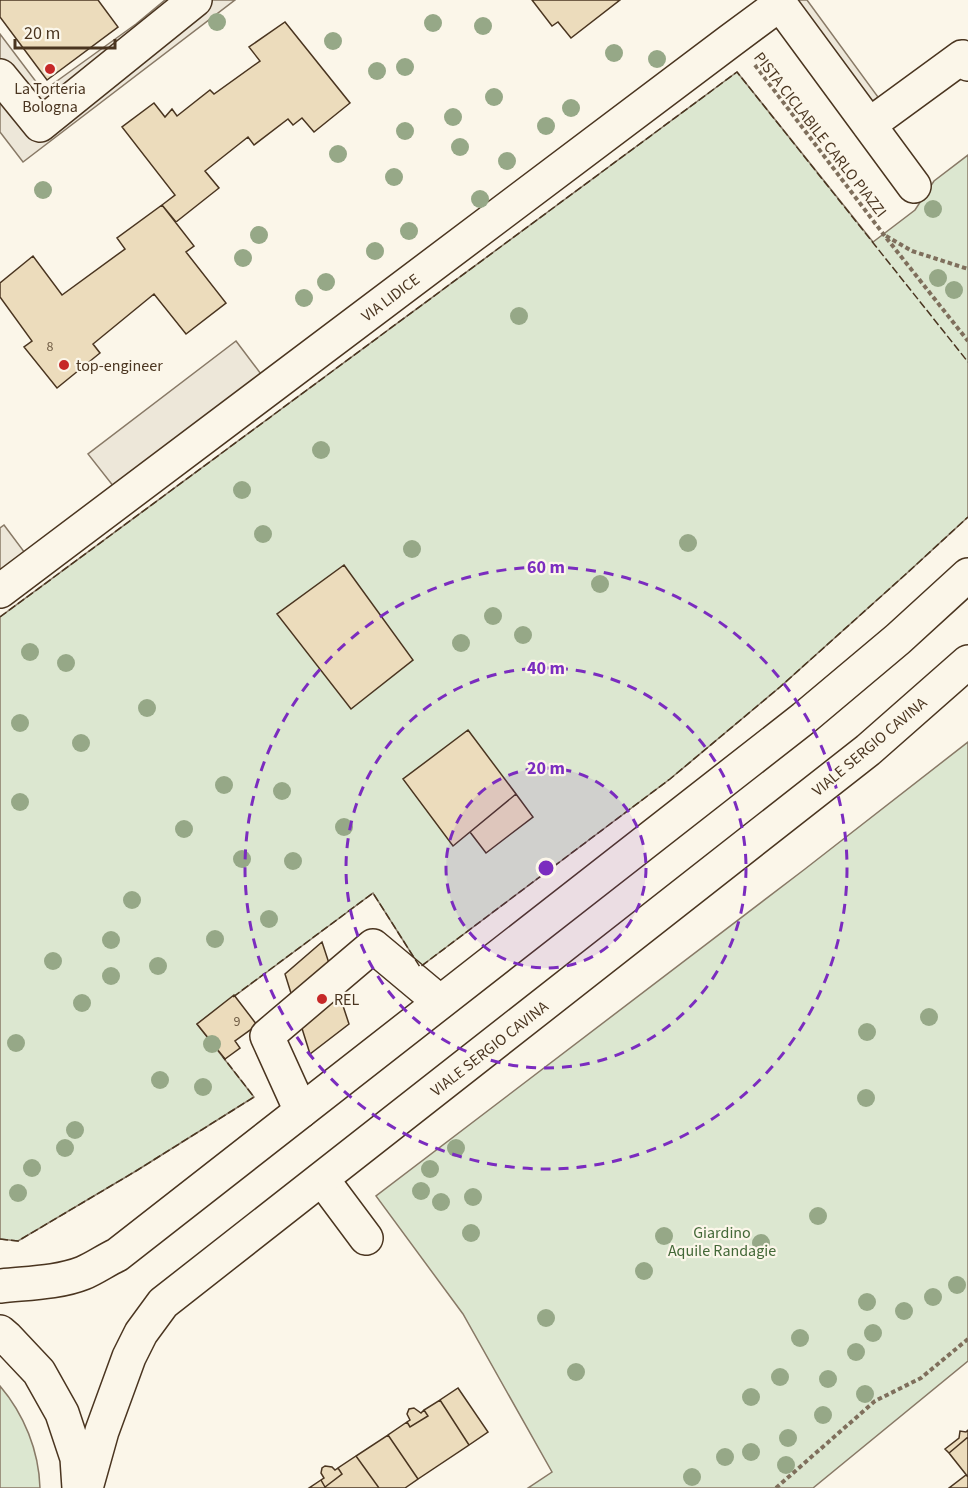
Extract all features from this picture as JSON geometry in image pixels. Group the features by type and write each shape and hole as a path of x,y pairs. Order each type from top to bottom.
{"main road":[{"path":"0,75 40,125 195,0"},
{"path":"779,2 914,186"},
{"name":"VIA LIDICE","path":"0,591 779,2"},
{"path":"870,125 962,57 968,64"},
{"path":"0,1286 45,1282 83,1273 117,1255 804,718 898,639 968,575"},
{"name":"VIALE SERGIO CAVINA","path":"86,1488 102,1431 129,1357 141,1333 163,1303 868,750 968,662"},
{"path":"301,1111 267,1036 373,946 440,1002"},
{"path":"322,1179 366,1238"},
{"path":"0,1332 39,1372 62,1413 77,1458 79,1488"}],"path":[{"name":"PISTA CICLABILE CARLO PIAZZI","path":"730,41 757,67 884,235 912,251 968,269"},
{"path":"884,235 968,341"},
{"path":"776,1488 875,1401 921,1378 968,1339"}],"green space":[{"path":"737,72 873,242 915,210 934,181 968,155 968,517 780,687 670,779 420,967 373,893 197,1024 254,1097 18,1241 0,1239 0,617"},
{"name":"Giardino Aquile Randagie","path":"968,742 968,1361 813,1488 528,1488 552,1472 463,1314 376,1196"},
{"path":"0,1386 9,1397 29,1434 37,1460 40,1488 0,1488"}],"shaded area":[{"path":"165,0 235,0 23,162 0,132 0,34 43,91 136,24"},
{"path":"777,0 807,0 878,97 860,111"},
{"path":"236,341 261,374 114,487 88,454"},
{"path":"4,525 28,557 0,578 0,528"}],"building":[{"path":"0,0 98,0 118,27 47,80 0,17"},
{"path":"532,0 620,0 571,38 558,22 552,26"},
{"path":"285,22 350,103 314,132 302,118 293,125 288,119 254,145 248,137 205,171 219,188 176,222 162,205 175,195 122,127 154,103 165,117 172,109 177,116 210,90 214,94 260,61 249,47"},
{"path":"162,205 194,246 186,252 226,303 186,334 154,294 93,344 100,353 57,388 24,347 32,341 0,297 0,283 33,256 62,295 125,249 117,238"},
{"path":"344,565 413,660 351,709 277,614"},
{"path":"468,730 516,794 453,846 403,779"},
{"path":"516,794 533,817 486,853 470,832"},
{"path":"322,942 349,1024 310,1054 285,974"},
{"path":"234,995 257,1025 235,1041 240,1048 225,1059 197,1024"},
{"path":"458,1388 488,1432 469,1445 440,1400"},
{"path":"440,1400 469,1445 418,1479 388,1435 407,1422 410,1427 428,1416 424,1410"},
{"path":"414,1408 421,1413 424,1410 428,1416 410,1427 407,1414 409,1409"},
{"path":"968,1430 968,1437 949,1453 945,1449 959,1438 960,1431"},
{"path":"388,1435 418,1479 405,1488 379,1488 356,1456"},
{"path":"968,1437 968,1477 949,1453"},
{"path":"356,1456 379,1488 309,1488 321,1480 325,1487 342,1474 338,1468"},
{"path":"325,1466 335,1470 338,1468 342,1474 325,1487 321,1480 324,1478 321,1473"},
{"path":"966,1475 968,1488 949,1488"}],"fence":[{"path":"0,617 737,72 968,362"},
{"path":"233,997 373,893 420,967 670,779 780,687 968,517"},
{"path":"0,1239 18,1241 254,1097 223,1057"}],"place":[{"name":"La Torteria Bologna","path":"50,69"},
{"name":"top-engineer","path":"64,365"},
{"name":"REL","path":"322,999"}]}
